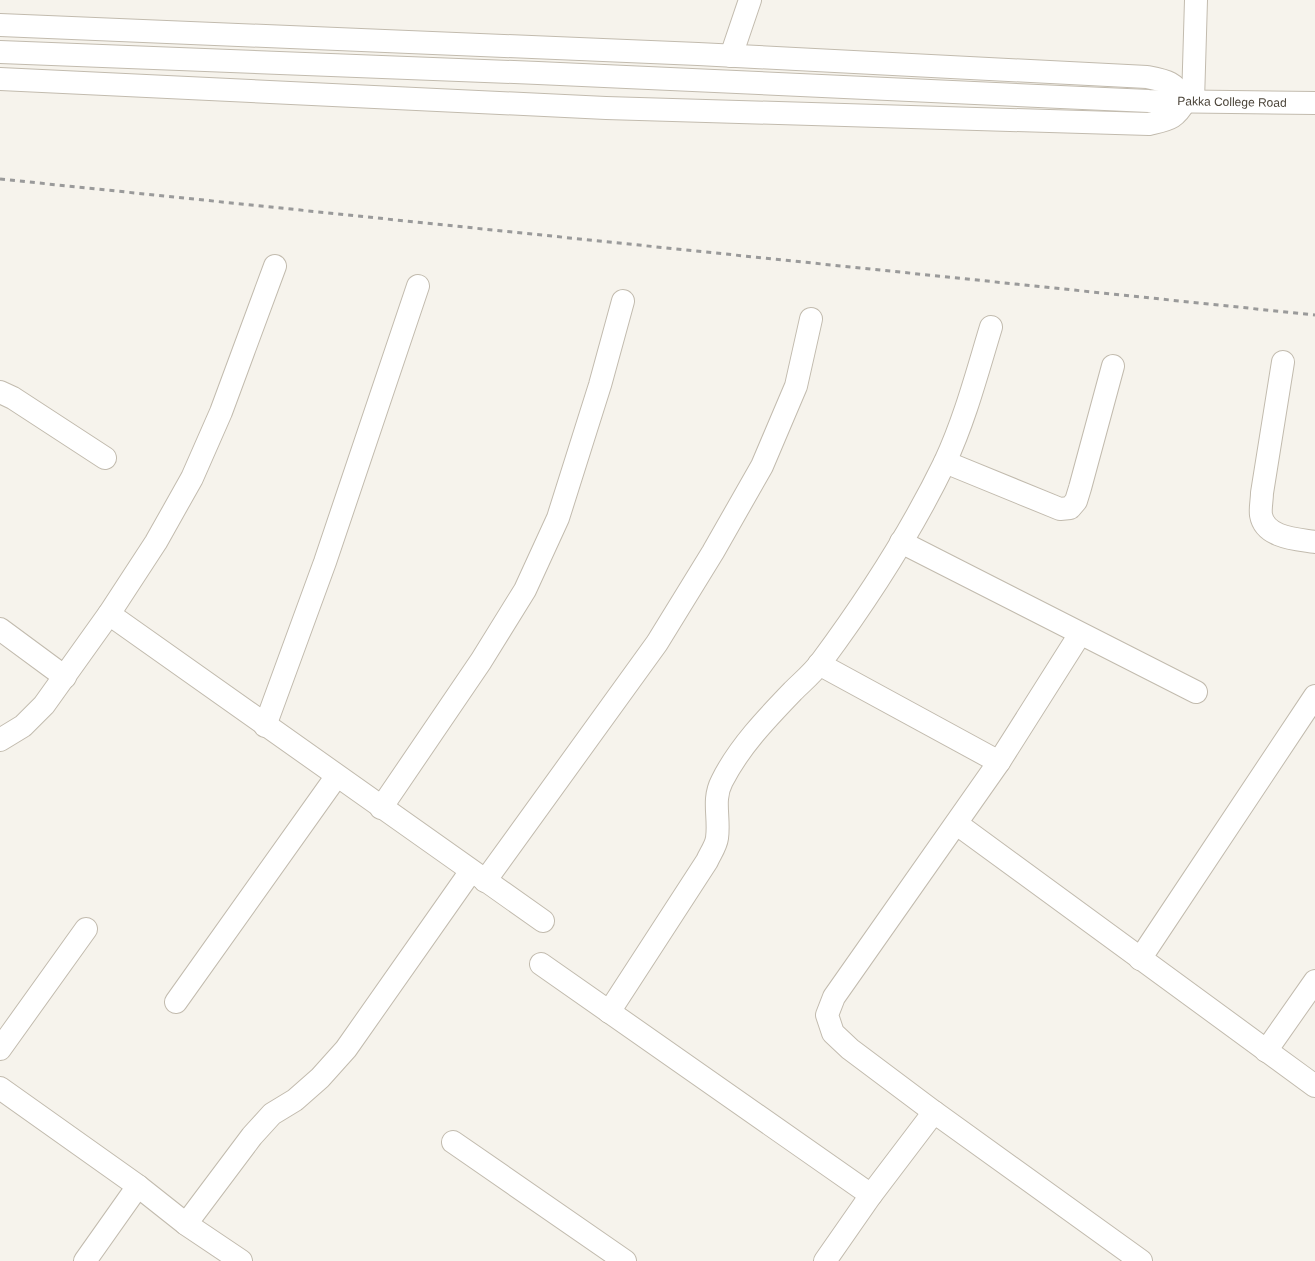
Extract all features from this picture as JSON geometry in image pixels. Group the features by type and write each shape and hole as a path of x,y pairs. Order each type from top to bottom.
{"street":[{"path":"731,56 750,0"},
{"path":"0,79 598,107 1149,124 1167,120 1178,114 1189,101 1196,0"},
{"path":"0,25 731,56 1147,77 1163,80 1178,87 1189,101"},
{"name":"Pakka College Road","path":"0,52 546,74 1149,101 1315,103"},
{"path":"0,740 23,726 44,706 109,614 156,542 192,478 221,412 275,266"},
{"path":"265,726 325,562 418,286"},
{"path":"381,808 481,661 524,590 558,518 600,385 623,301"},
{"path":"186,1224 252,1136 272,1114 295,1100 320,1078 346,1049 657,643 713,552 762,466 796,386 811,319"},
{"path":"609,1012 707,861 717,840 718,820 715,802 721,782 733,761 756,731 819,664 857,610 901,542 945,462 964,415 991,327"},
{"path":"1283,362 1262,493 1261,515 1265,526 1279,535 1315,542"},
{"path":"945,462 1060,509 1070,508 1076,501 1080,488 1113,366"},
{"path":"0,392 13,398 105,458"},
{"path":"901,542 1196,692"},
{"path":"109,614 336,777 543,921"},
{"path":"0,629 65,678"},
{"path":"1080,634 999,762 834,997 827,1015 833,1033 850,1049 934,1112 1141,1261"},
{"path":"819,664 999,762"},
{"path":"1140,959 1315,696"},
{"path":"176,1002 336,777"},
{"path":"956,824 1315,1086"},
{"path":"0,1049 86,930"},
{"path":"541,964 871,1195"},
{"path":"1266,1051 1315,981"},
{"path":"0,1088 138,1186 186,1224 241,1261"},
{"path":"825,1261 871,1195 934,1112"},
{"path":"453,1142 625,1261"},
{"path":"85,1261 138,1186"}],"railway":[{"path":"0,179 1315,315"}]}
